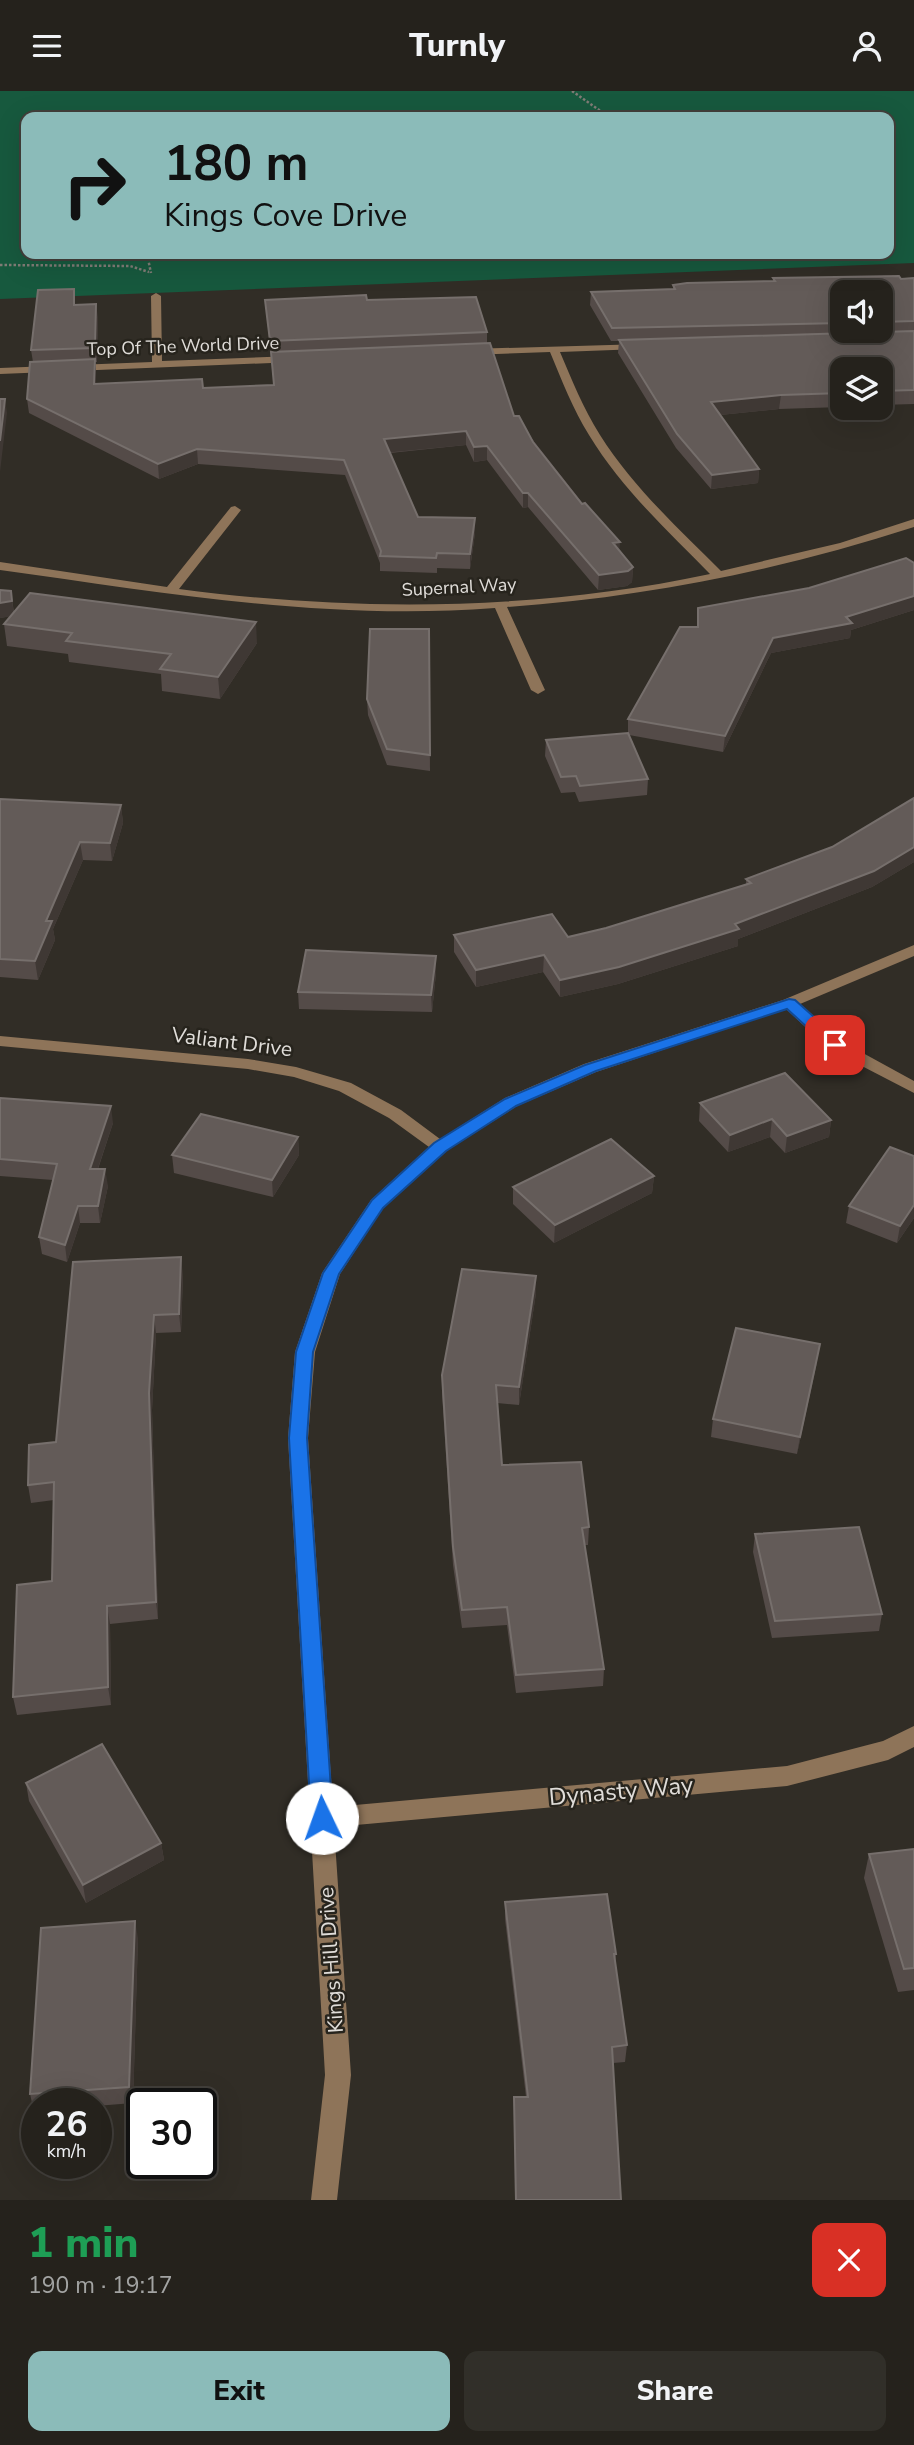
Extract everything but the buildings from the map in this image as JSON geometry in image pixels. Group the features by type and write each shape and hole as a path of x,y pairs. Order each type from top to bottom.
{"street":[{"path":"156,296 157,365"},
{"path":"451,353 648,345"},
{"path":"554,349 582,414 613,463 718,575"},
{"name":"Top Of The World Drive","path":"0,371 304,359"},
{"path":"172,590 235,510"},
{"name":"Supernal Way","path":"0,566 251,600 334,607 417,608 499,604 608,593 718,575 810,555 914,523"},
{"path":"499,604 538,690"},
{"name":"Kings Hill Drive","path":"324,2200 338,2075 298,1438 305,1352 331,1273 377,1204 440,1147 510,1103 590,1068 789,1003 876,969 914,950"},
{"path":"789,1003 835,1045 914,1088"},
{"name":"Valiant Drive","path":"0,1041 296,1072 345,1087 395,1114 440,1147"},
{"name":"Dynasty Way","path":"322,1818 787,1776 888,1750 914,1736"}],"path":[{"path":"572,91 602,112"},
{"path":"0,265 130,266 145,269 151,274 148,259"}],"green space":[{"path":"0,91 914,91 914,263 0,299"}],"route":[{"path":"322,1818 298,1438 305,1352 331,1273 377,1204 440,1147 510,1103 590,1068 789,1003 835,1045"}]}
